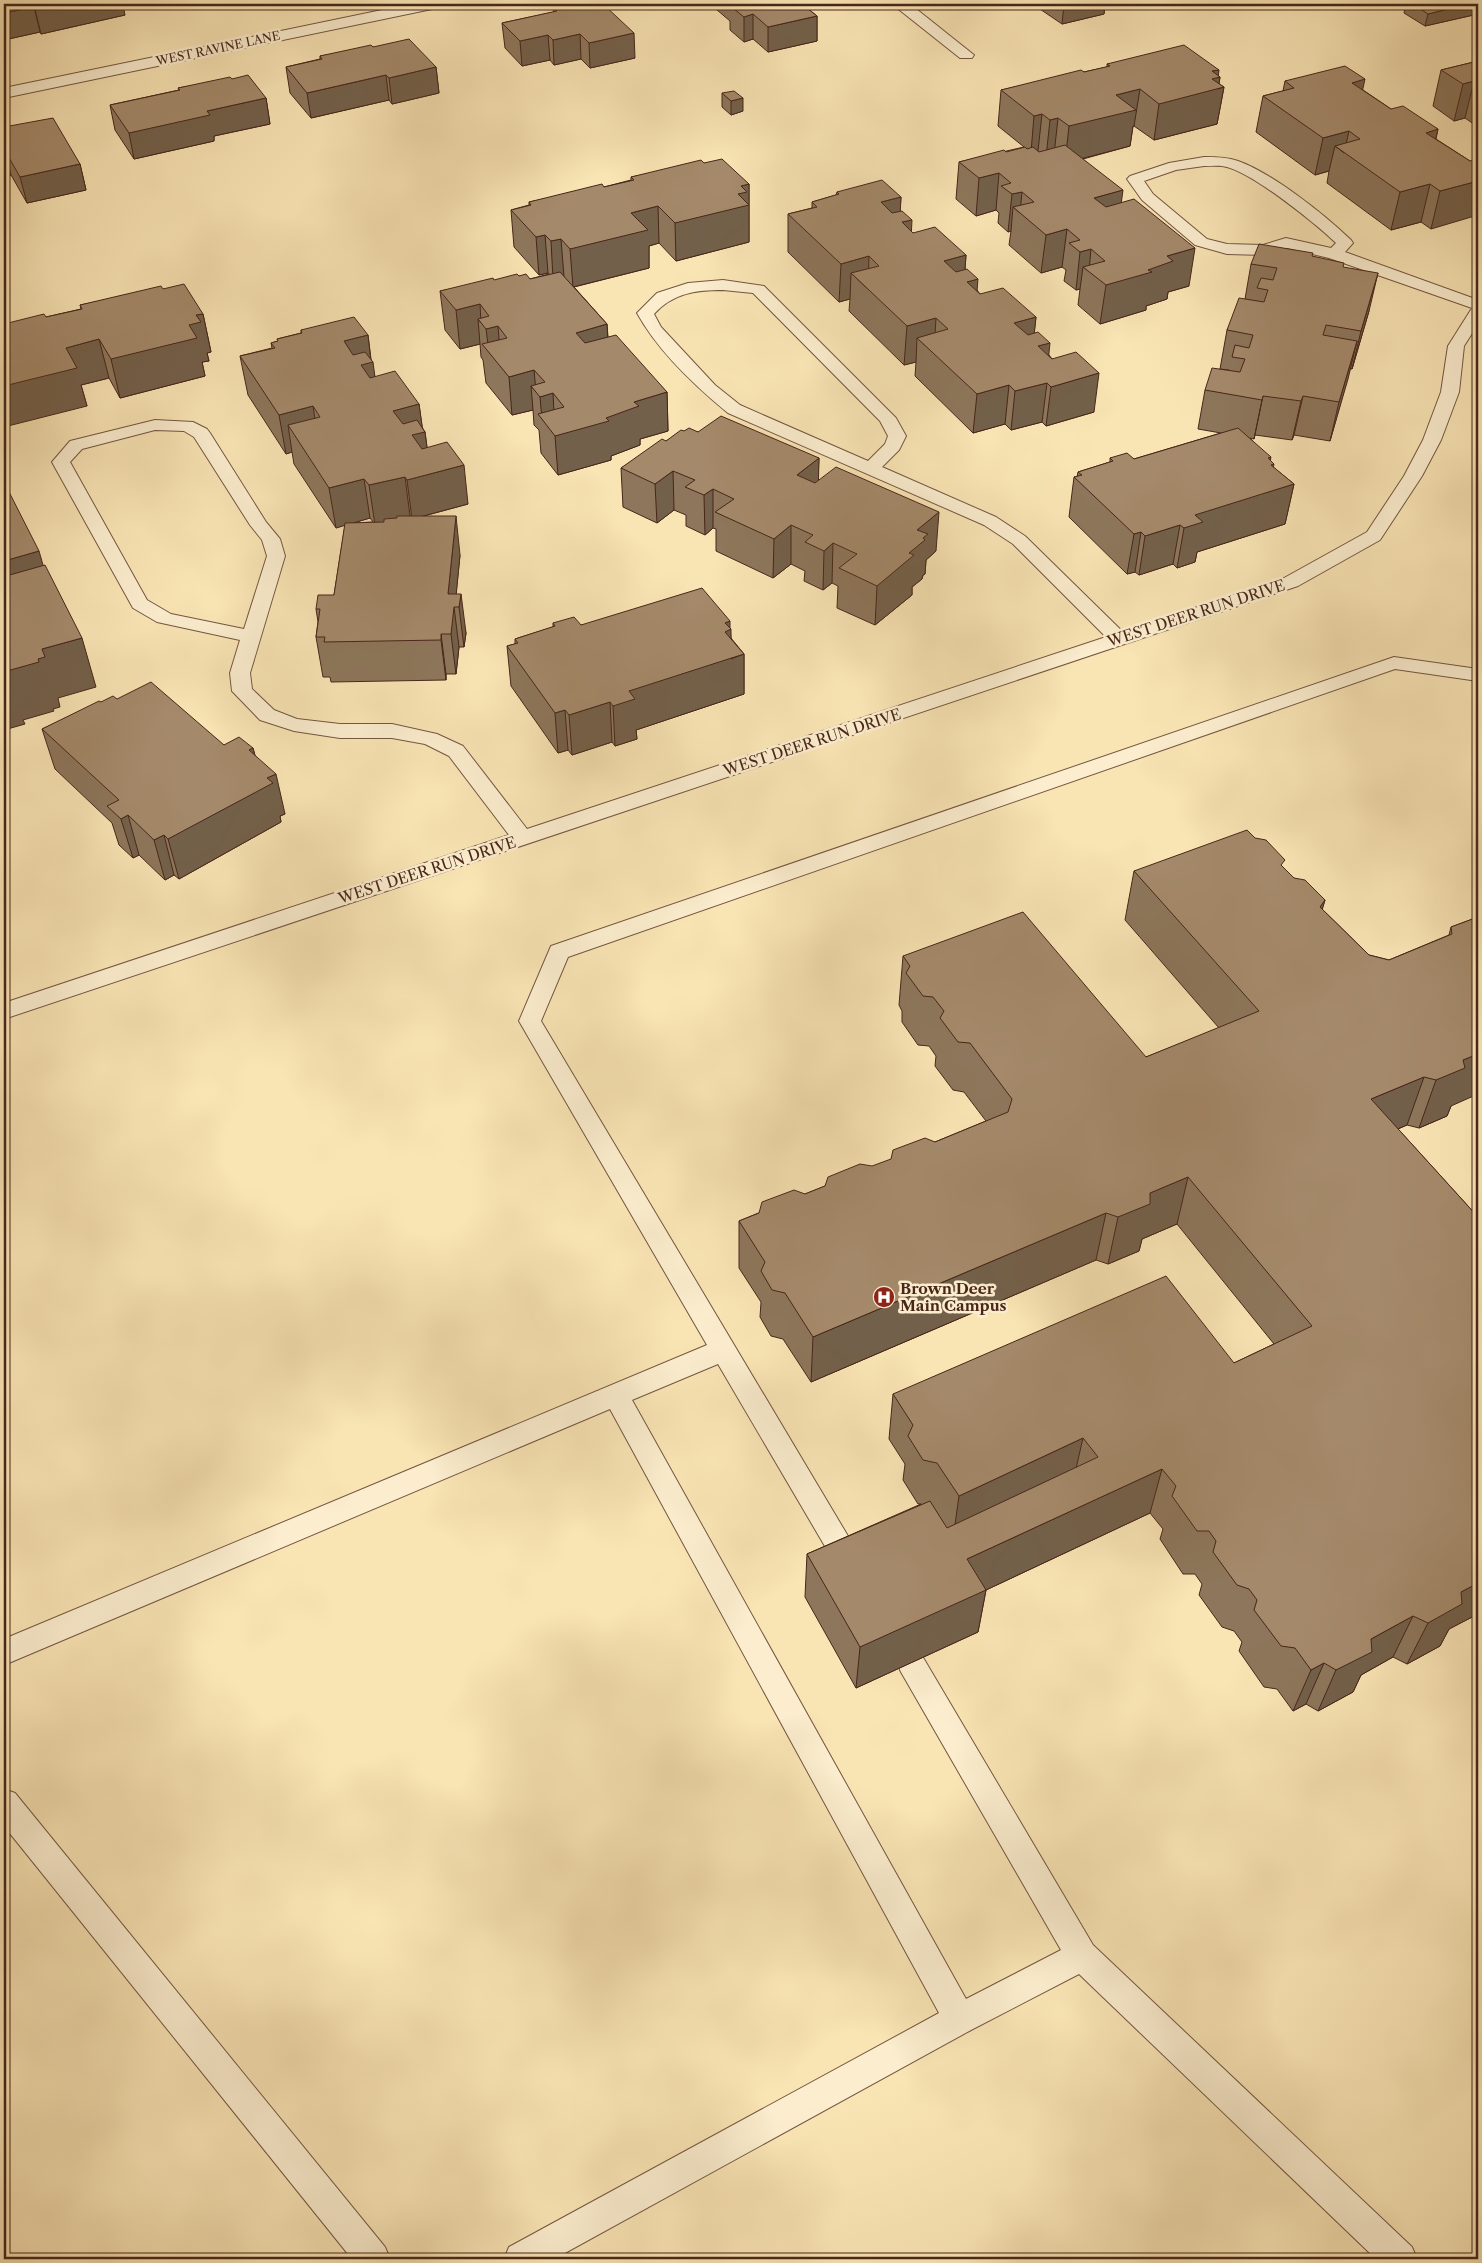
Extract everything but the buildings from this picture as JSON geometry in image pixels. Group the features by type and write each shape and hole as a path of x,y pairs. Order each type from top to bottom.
{"street":[{"name":"WEST RAVINE LANE","path":"4,93 432,4"},
{"path":"900,4 966,55"}],"lane":[{"path":"1334,254 1344,242 1324,222 1241,166 1216,162 1180,164 1159,168 1136,179 1147,197 1201,242 1227,249 1264,250 1286,243 1334,254 1478,305"},
{"path":"870,469 893,446 897,436 887,418 758,290 730,284 693,287 665,296 644,313 654,329 709,389 734,409 870,469 990,521 1019,540 1119,639"},
{"name":"WEST DEER RUN DRIVE","path":"4,1011 1291,582 1374,536 1413,476 1432,440 1450,392 1456,346 1478,311"},
{"path":"250,636 191,626 164,618 140,604 62,462 76,445 155,424 187,426 201,433 259,525 271,540 276,556 240,673 242,691 267,715 294,725 340,731 392,731 430,738 456,751 523,838"},
{"path":"857,1574 530,1021 559,952 1394,663 1478,675"},
{"path":"4,1652 723,1350"},
{"path":"616,1396 960,2019"},
{"path":"911,1663 1082,1956 1400,2259"},
{"path":"4,1803 373,2259"},
{"path":"521,2259 960,2019 1082,1956"}],"place":[{"name":"Brown Deer Main Campus","path":"884,1297"}]}
